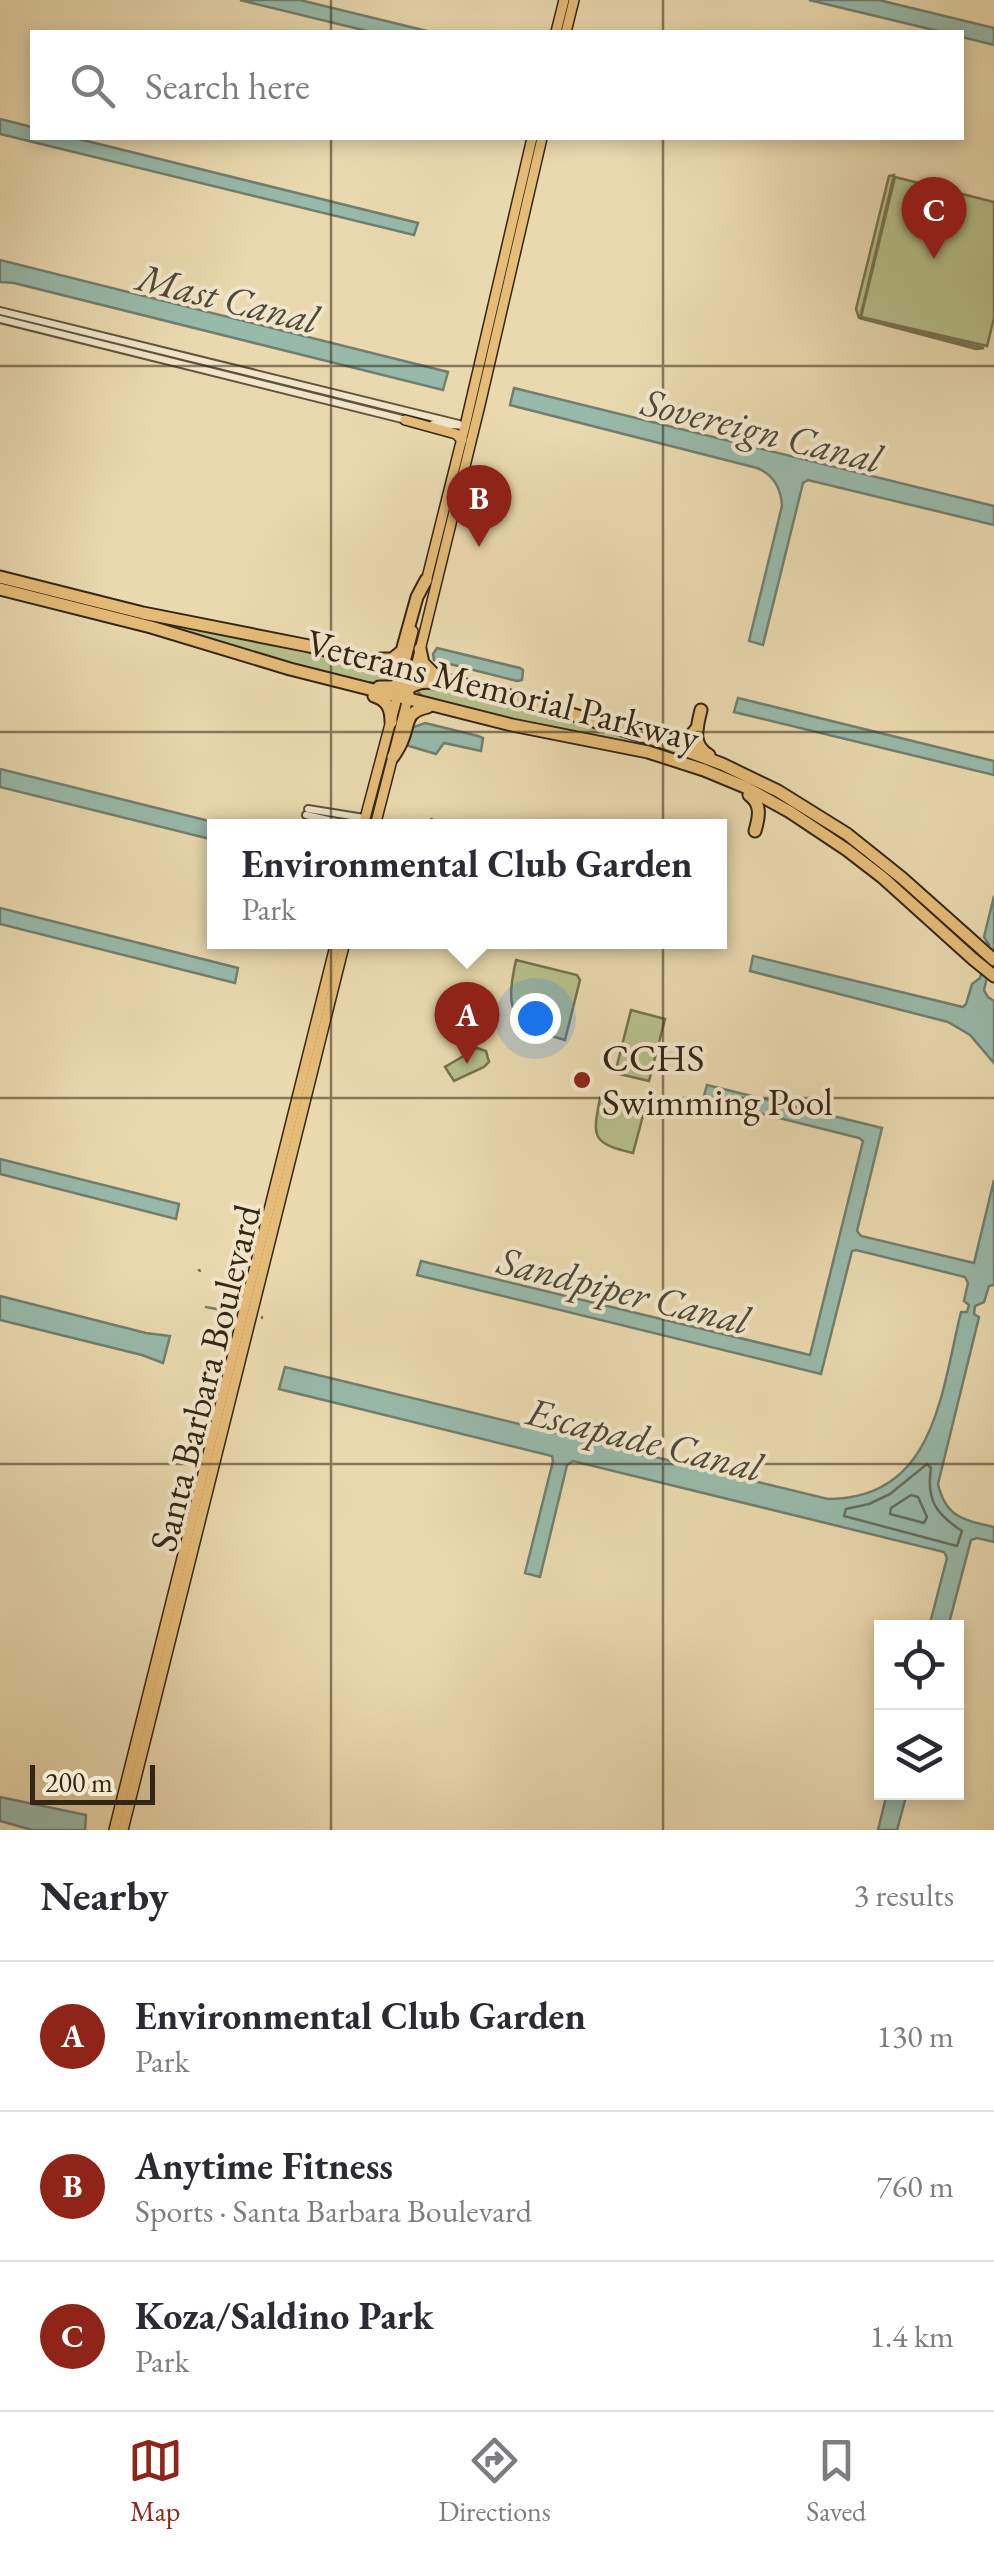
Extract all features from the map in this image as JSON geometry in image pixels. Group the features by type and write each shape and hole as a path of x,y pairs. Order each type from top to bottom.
{"highway":[{"name":"Veterans Memorial Parkway","path":"0,577 513,696 701,756 778,791 862,845 993,970"},
{"path":"288,642 322,645 382,660 394,658 403,649 417,596 426,580"},
{"name":"Veterans Memorial Parkway","path":"0,589 151,627 290,669 404,691 433,706 648,752 704,770 768,799 821,831 976,954"},
{"path":"420,648 423,664 432,672 508,691 513,696"},
{"path":"290,669 303,678 382,699 390,710 391,722"},
{"path":"404,691 409,670"},
{"path":"404,691 428,682 486,696 513,696"},
{"path":"540,704 554,704 672,742 691,738 697,728"},
{"path":"393,757 412,713 433,706"},
{"path":"701,710 698,745 704,753 767,781 778,791"},
{"path":"648,752 750,795 759,808 756,828 766,814 779,811 882,877"}],"main road":[{"path":"556,30 564,0"},
{"path":"566,30 574,0"},
{"path":"409,670 420,648 532,140"},
{"path":"409,670 426,580 462,440 470,427 542,140"},
{"path":"406,420 456,434 462,440"},
{"path":"369,819 379,783 378,770 404,691"},
{"path":"370,819 393,757 404,691"},
{"name":"Santa Barbara Boulevard","path":"114,1830 334,949"},
{"name":"Santa Barbara Boulevard","path":"123,1830 344,949"},
{"path":"186,1581 183,1570 194,1513"},
{"path":"139,1769 150,1706 146,1701"}],"street":[{"path":"0,315 470,427"},
{"path":"0,315 406,420 470,427"},
{"path":"331,819 307,812 343,819"}],"green space":[{"path":"894,175 860,318 984,348 859,318 856,309 889,176"},
{"path":"895,177 994,202 994,318 987,346 861,317"},
{"path":"0,581 385,669 396,682 371,683 290,666 0,586"},
{"path":"433,685 504,699 625,735 704,763 781,798 841,835 887,870 994,965 994,971 883,873 752,787 424,698 417,691 419,686"},
{"path":"516,960 577,975 580,980 565,1040 533,1029 516,1015 511,993"},
{"path":"631,1010 665,1019 649,1081 615,1073"},
{"path":"477,1048 486,1051 489,1062 454,1081 445,1067"},
{"path":"600,1098 642,1108 633,1153 609,1146 598,1137"}],"water":[{"path":"240,0 300,0 423,30 363,30"},
{"path":"809,0 879,0 994,28 994,45 964,38 964,30 934,30"},
{"path":"0,119 30,126 30,140 83,140 418,223 414,235 0,134"},
{"path":"0,260 448,372 443,390 0,282"},
{"path":"514,388 994,506 994,525 808,480 803,483 763,645 749,641 782,506 772,478 757,468 510,405"},
{"path":"437,648 520,668 522,680 434,660"},
{"path":"738,698 994,761 994,775 734,712"},
{"path":"425,723 483,738 481,751 444,743 436,754 407,745 411,728"},
{"path":"0,769 207,821 207,838 0,787"},
{"path":"994,896 994,948 984,990 994,1001 994,1063 970,1035 948,1022 750,971 753,956 963,1007 972,984 980,978 989,945 984,937"},
{"path":"0,908 238,968 235,983 0,924"},
{"path":"707,1085 882,1128 857,1231 861,1236 974,1263 994,1180 994,1285 989,1286 984,1302 975,1306 974,1314 979,1317 938,1484 951,1511 994,1527 994,1542 971,1540 950,1620 931,1620 947,1558 944,1552 573,1461 567,1465 540,1577 525,1573 552,1456 279,1389 285,1367 828,1499 864,1494 891,1481 912,1461 938,1407 961,1312 967,1312 969,1305 964,1301 968,1283 965,1277 852,1251 821,1374 417,1275 421,1261 810,1355 863,1141 703,1099"},
{"path":"0,1159 179,1204 176,1219 0,1174"},
{"path":"0,1296 170,1336 163,1363 0,1320"},
{"path":"0,1797 86,1815 85,1830 32,1830 0,1821"},
{"path":"885,1800 905,1800 897,1830 878,1830"}],"waterway":[{"path":"239,1299 245,1278"},
{"path":"206,1307 227,1311"}],"place":[{"name":"Koza/Saldino Park","path":"934,259"},
{"name":"Anytime Fitness","path":"479,547"},
{"name":"Environmental Club Garden","path":"467,1064"},
{"name":"CCHS Swimming Pool","path":"582,1080"}],"water label":[{"name":"Mast Canal","path":"228,298"},
{"name":"Sovereign Canal","path":"762,430"},
{"name":"Sandpiper Canal","path":"624,1290"},
{"name":"Escapade Canal","path":"645,1439"}]}
